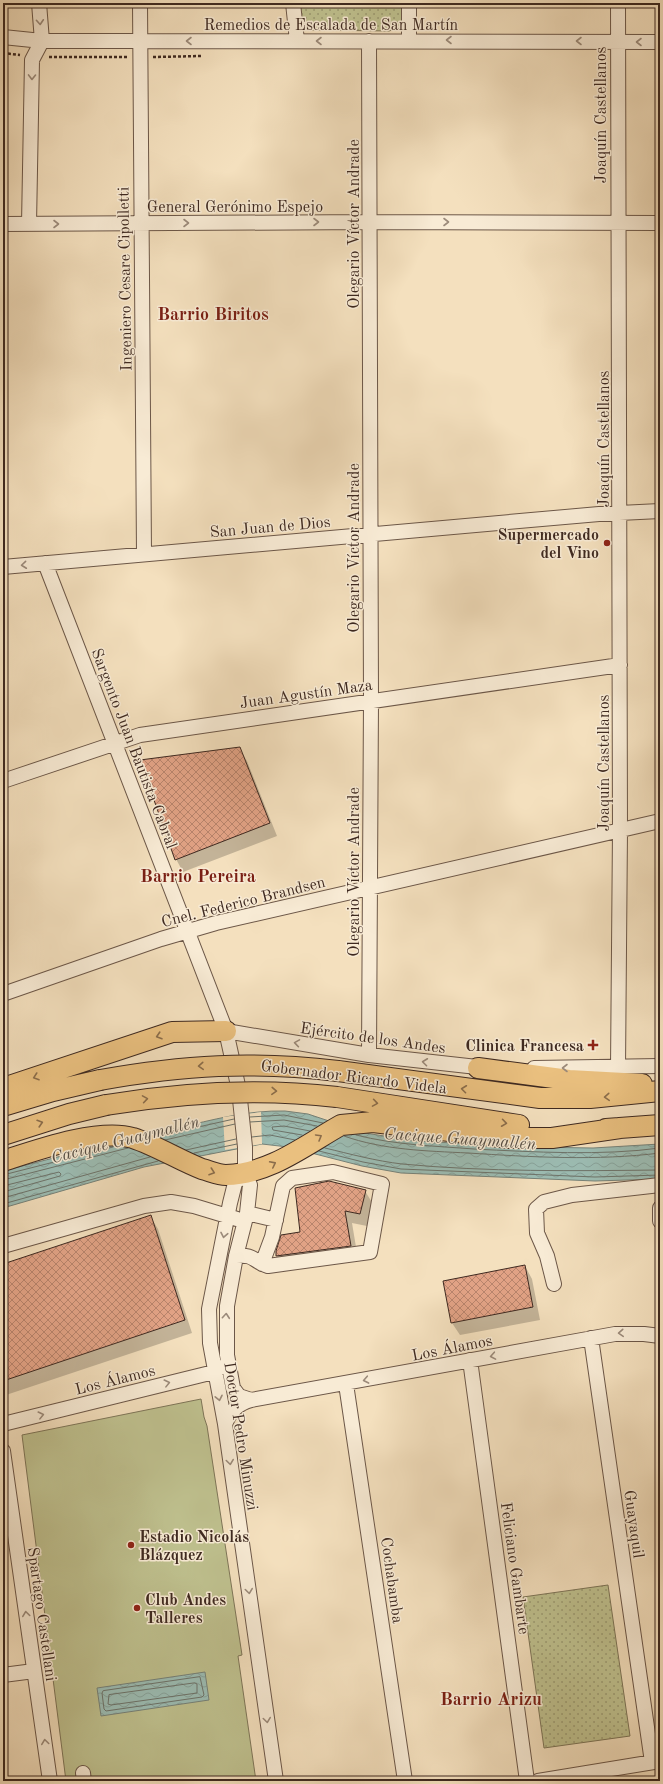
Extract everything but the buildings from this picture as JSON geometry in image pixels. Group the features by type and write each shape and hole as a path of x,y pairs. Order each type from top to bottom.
{"highway":[{"path":"3,1088 172,1032 226,1031"},
{"name":"Gobernador Ricardo Videla","path":"3,1106 53,1091 100,1080 168,1069 220,1065 279,1065 338,1071 540,1098 590,1098 660,1091"},
{"path":"478,1068 569,1080 660,1084"},
{"name":"Gobernador Ricardo Videla","path":"3,1136 69,1114 106,1105 151,1098 224,1092 270,1091 337,1097 515,1125 586,1129 660,1125"},
{"path":"3,1161 63,1142 104,1137 132,1138 180,1160 224,1175 245,1173 270,1166 341,1125 373,1122 509,1138 552,1138 620,1128"}],"street":[{"path":"29,224 32,60 42,41 39,3"},
{"name":"Ingeniero Cesare Cipolletti","path":"140,3 139,42 144,554"},
{"path":"293,3 297,41"},
{"path":"409,3 409,40"},
{"name":"Joaquín Castellanos","path":"618,3 620,513 618,1068"},
{"name":"Remedios de Escalada de San Martín","path":"3,37 42,41 139,42 409,40 660,42"},
{"name":"Olegario Víctor Andrade","path":"369,41 371,701 369,1055"},
{"name":"General Gerónimo Espejo","path":"3,224 370,222 660,223"},
{"name":"San Juan de Dios","path":"3,567 370,534 660,511"},
{"name":"Sargento Juan Bautista Cabral","path":"45,563 226,1031 237,1076 244,1130"},
{"name":"Juan Agustín Maza","path":"3,781 114,742 140,735 620,665"},
{"name":"Cnel. Federico Brandsen","path":"3,994 187,931 660,821"},
{"name":"Ejército de los Andes","path":"226,1031 369,1055 478,1068 618,1068 660,1066"},
{"name":"Doctor Pedro Minuzzi","path":"244,1130 245,1173 250,1185 246,1217 236,1256 227,1306 227,1355 233,1388 239,1396 251,1400"},
{"path":"236,1256 249,1255 262,1264 268,1266 370,1252 382,1184 333,1172 292,1178 283,1186 276,1220 262,1264"},
{"name":"Doctor Pedro Minuzzi","path":"245,1173 235,1183 228,1216 209,1309 210,1343 214,1372 225,1424 276,1781"},
{"path":"554,1284 547,1256 537,1233 536,1210 544,1202 572,1195 660,1185"},
{"path":"3,1246 144,1206 171,1202 194,1206 228,1216 276,1220"},
{"path":"660,1208 660,1220"},
{"name":"Los Álamos","path":"225,1424 233,1410 251,1400 346,1384 591,1338 629,1333 660,1336"},
{"name":"Guayaquil","path":"591,1338 656,1762"},
{"path":"214,1372 223,1366 227,1355"},
{"name":"Feliciano Gambarte","path":"470,1360 527,1781"},
{"name":"Los Álamos","path":"3,1424 214,1372"},
{"name":"Cochabamba","path":"346,1384 405,1781"},
{"name":"Spartago Castellani","path":"3,1451 50,1781"},
{"path":"3,1675 34,1671"},
{"path":"538,1781 656,1762"}],"green space":[{"path":"300,3 402,3 402,23 399,28 389,31 311,30 304,26"},
{"name":"Estadio Nicolás Blázquez","path":"201,1399 207,1426 242,1655 238,1656 256,1781 66,1781 22,1435"},
{"path":"608,1585 630,1736 544,1748 523,1597"}],"water":[{"path":"285,1111 308,1114 365,1133 416,1141 531,1147 593,1148 660,1144 660,1179 595,1181 401,1173 362,1166 288,1147 262,1144 144,1167 3,1208 3,1171 112,1143 217,1119 257,1112"},
{"path":"205,1672 209,1700 101,1716 97,1688"}],"pier":[{"path":"261,1112 262,1144 225,1150 223,1117"}],"place":[{"name":"Supermercado del Vino","path":"607,543"},
{"name":"Clinica Francesa","path":"593,1045"},
{"name":"Estadio Nicolás Blázquez","path":"131,1545"},
{"name":"Club Andes Talleres","path":"137,1608"}],"district":[{"name":"Barrio Biritos","path":"213,314"},
{"name":"Barrio Pereira","path":"198,876"},
{"name":"Barrio Arizu","path":"491,1699"}],"water label":[{"name":"Cacique Guaymallén","path":"460,1138"},
{"name":"Cacique Guaymallén","path":"125,1139"}]}
